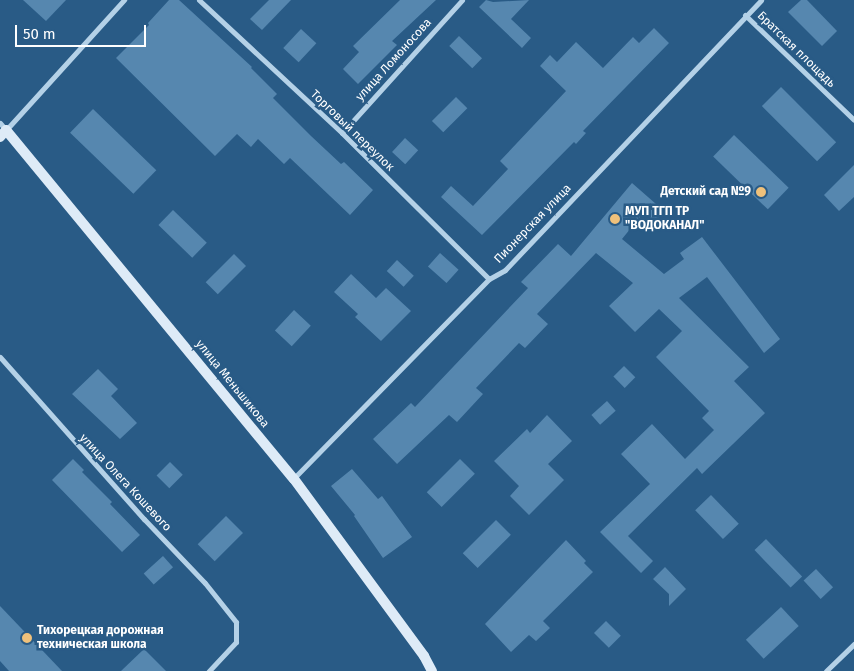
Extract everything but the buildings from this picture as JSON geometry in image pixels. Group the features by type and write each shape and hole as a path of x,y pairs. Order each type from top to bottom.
{"street":[{"path":"2,130 124,0"},
{"name":"Торговый переулок","path":"199,0 342,133 489,279"},
{"name":"улица Ломоносова","path":"342,133 462,0"},
{"name":"Пионерская улица","path":"294,479 489,279 505,270 761,0"},
{"name":"Братская площадь","path":"745,15 854,120"},
{"name":"улица Меньшикова","path":"2,130 294,479 424,656 432,671"},
{"name":"улица Олега Кошевого","path":"0,357 119,491 205,583 236,622 236,642 209,671"},
{"path":"826,671 854,644"}],"place":[{"name":"Детский сад №9","path":"761,192"},
{"name":"МУП ТГП ТР \"ВОДОКАНАЛ\"","path":"615,219"},
{"name":"Тихорецкая дорожная техническая школа","path":"27,638"}]}
